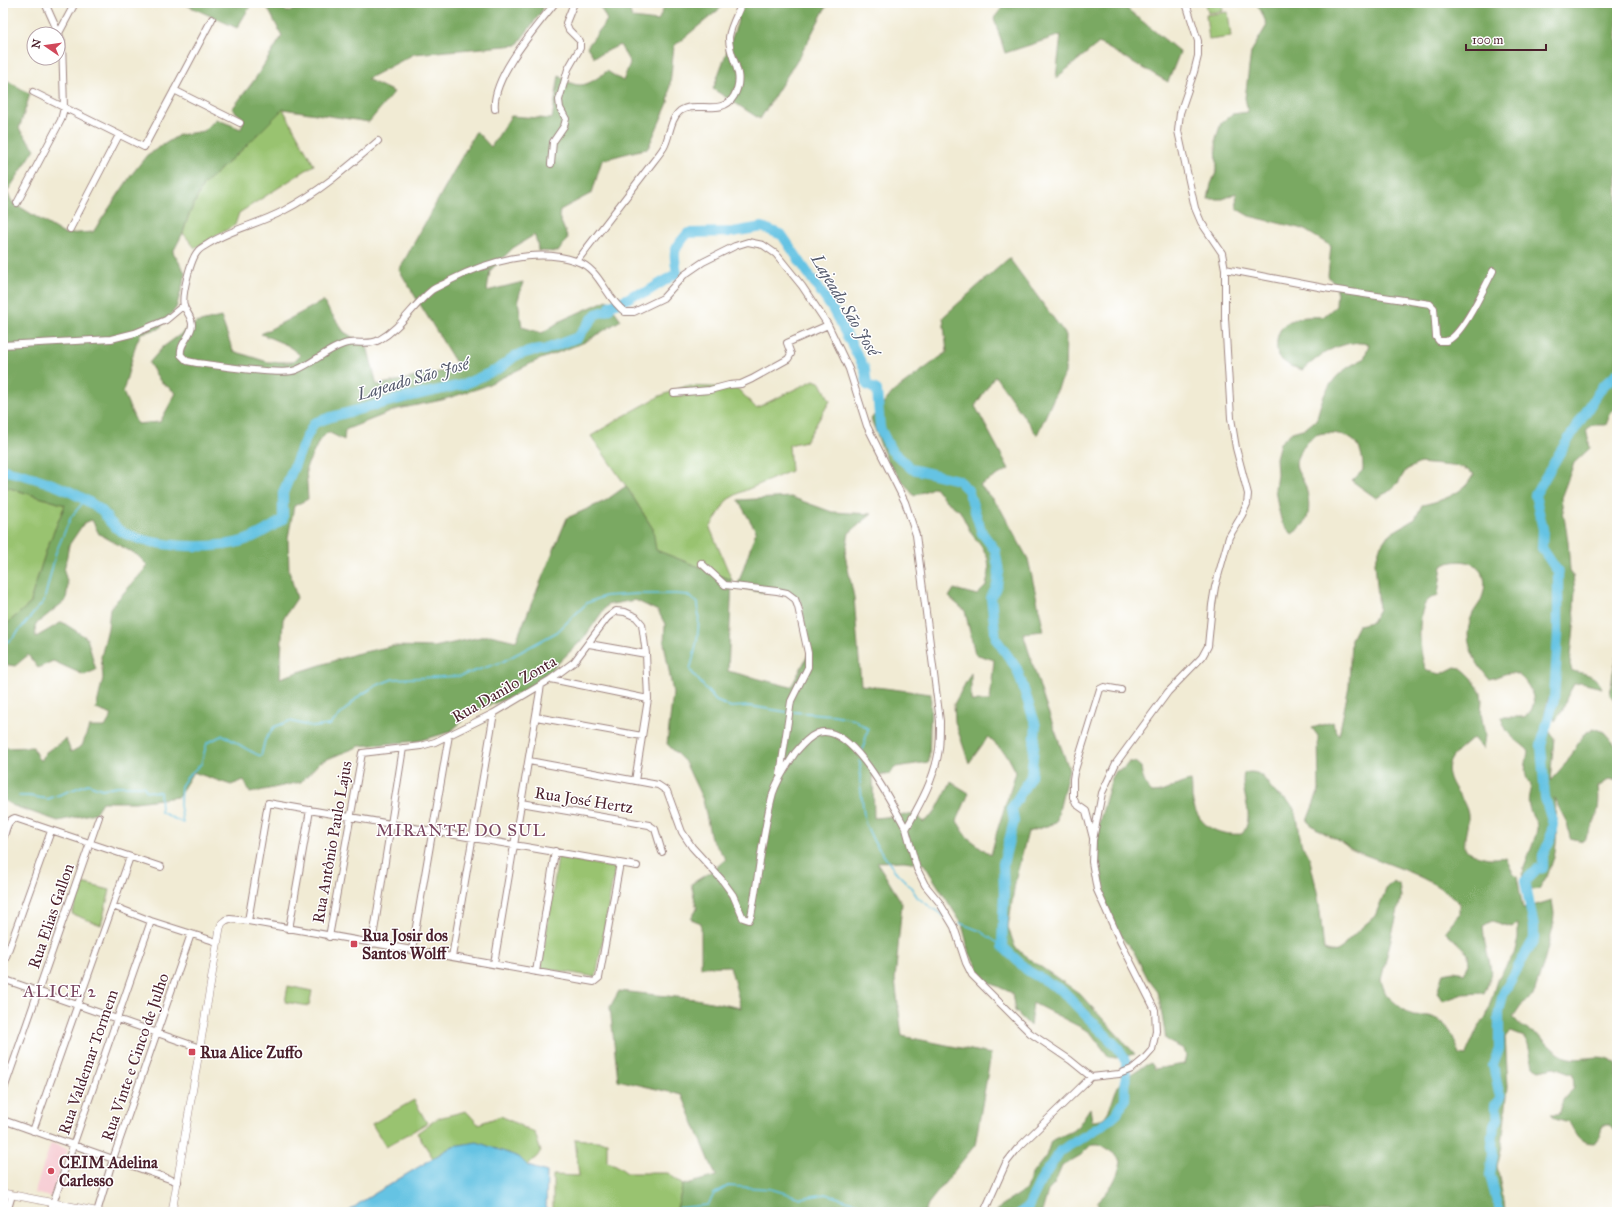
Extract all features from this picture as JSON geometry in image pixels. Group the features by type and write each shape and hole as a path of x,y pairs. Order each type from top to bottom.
{"street":[{"path":"44,3 56,26"},
{"path":"63,26 75,3"},
{"path":"495,109 494,100 499,84 514,56 555,3"},
{"path":"551,164 553,142 564,126 566,119 560,108 559,100 568,69 580,48 580,41 568,30 566,23 574,3"},
{"path":"577,261 654,162 664,146 674,118 680,111 689,107 711,109 724,105 733,97 739,78 736,62 730,48 729,36 742,3"},
{"path":"984,1212 1006,1163 1017,1149 1091,1078 1119,1074 1132,1069 1152,1050 1156,1031 1155,1010 1121,943 1097,890 1092,862 1093,840 1102,793 1116,763 1168,692 1202,657 1208,646 1212,606 1221,564 1229,537 1247,504 1248,494 1236,448 1232,418 1225,318 1225,269 1222,253 1201,222 1195,208 1178,131 1180,113 1198,56 1198,40 1186,3"},
{"path":"33,92 144,147 212,19"},
{"path":"17,203 61,120 64,108 63,66"},
{"path":"174,90 240,123"},
{"path":"70,229 119,134"},
{"path":"378,141 323,186 283,211 216,239 198,250 192,261 184,294 184,305 192,324 190,334 180,349 181,355 187,361 197,363 266,371 294,371 313,361 331,348 347,343 369,343 379,340 405,319 433,289 459,276 492,263 523,257 553,256 577,261 595,272 617,307 624,312 634,312 662,298 684,275 703,262 735,246 748,242 763,244 776,254 802,286 828,325 849,369 867,426 905,502 916,535 940,721 939,749 933,775 922,800 906,829"},
{"path":"1225,269 1324,288 1430,304 1434,308 1436,337 1439,341 1446,341 1453,337 1464,324 1493,271"},
{"path":"3,345 111,340 135,333 166,320 184,305"},
{"path":"674,393 741,384 788,359 791,354 787,343 828,325"},
{"path":"529,761 658,785 667,791 682,832 692,847 722,880 733,896 743,918 749,920 756,891 768,816 780,776 791,702 808,667 808,653 798,607 795,600 787,593 725,585 701,563"},
{"name":"Rua Danilo Zonta","path":"362,753 421,746 435,742 494,713 551,679 574,662 589,644 607,618 616,611 625,612 636,617 642,624 646,654 648,699 635,780"},
{"path":"589,644 646,654"},
{"path":"551,679 648,699"},
{"path":"494,964 541,685"},
{"path":"1093,840 1086,811 1076,804 1072,797 1074,773 1100,689 1104,686 1120,690"},
{"path":"452,957 474,838 494,713"},
{"path":"536,717 642,736"},
{"path":"780,776 802,744 818,733 831,733 847,742 865,761 883,788 906,829 917,869 925,885 939,902 954,927 972,976 1030,1033 1070,1060 1091,1078"},
{"path":"412,950 449,735"},
{"path":"372,944 403,748"},
{"name":"Rua Antônio Paulo Lajus","path":"329,937 362,753"},
{"path":"248,922 268,803 637,866"},
{"name":"Rua José Hertz","path":"522,803 642,822 655,829 662,852"},
{"path":"289,929 310,810"},
{"name":"Rua Elias Gallon","path":"3,1092 99,817"},
{"path":"3,839 11,819 15,818 130,858 161,867"},
{"path":"3,965 51,831"},
{"path":"536,972 556,851"},
{"path":"33,1132 130,858"},
{"path":"172,1212 222,923 226,920 235,919 329,937 594,982 599,978 620,863"},
{"path":"113,906 151,921 218,942"},
{"name":"Rua Valdemar Tormem","path":"50,1212 151,921"},
{"name":"Rua Vinte e Cinco de Julho","path":"98,1212 113,1159 191,934"},
{"path":"3,980 200,1048"},
{"path":"3,1120 33,1132 178,1182"},
{"path":"3,1193 98,1212"},
{"path":"6,1212 12,1195"}],"shaded area":[{"name":"CEIM Adelina Carlesso","path":"51,1143 68,1149 51,1197 34,1193"}],"green space":[{"path":"182,3 229,3 237,6 252,3 237,28"},
{"path":"265,3 278,3 287,12 301,8 309,3 544,3 542,11 517,45 414,54 367,79 394,92 369,122 283,109 245,147 203,185 188,217 183,233 173,252 186,274 176,308 159,329 141,333 136,344 123,392 137,424 160,422 176,393 160,381 149,363 163,347 196,323 221,317 233,351 268,362 293,362 300,355 287,345 261,334 323,301 344,332 367,346 377,385 459,368 399,270 476,131 491,147 511,116 552,119 559,75 572,84 583,85 589,83 607,71 623,81 630,63 620,45 594,57 587,47 607,20 598,3 628,3 632,18 658,21 666,3 727,3 674,46 668,103 648,148 602,160 592,193 560,210 559,217 568,238 558,252 538,251 537,242 534,235 513,248 490,271 487,291 523,282 518,300 522,327 542,333 562,320 607,300 621,320 585,342 536,361 483,387 442,400 398,409 345,430 344,440 328,432 319,441 306,468 308,499 294,506 288,538 289,571 297,598 283,619 280,678 355,654 392,646 434,647 490,635 516,641 567,518 605,501 626,486 653,529 656,550 732,580 728,671 791,687 809,653 801,600 783,593 760,592 737,587 756,531 738,500 791,497 832,512 872,514 849,533 845,555 854,597 861,685 931,694 929,762 896,767 889,774 873,776 874,818 917,814 923,822 934,814 951,782 969,793 957,821 967,837 991,855 1016,772 1007,755 988,737 969,763 955,722 954,704 971,673 971,701 990,701 994,660 975,654 965,611 949,597 954,589 977,595 986,586 989,572 988,559 981,546 971,533 960,511 946,501 935,487 914,496 887,461 871,419 893,392 947,352 943,317 1009,258 1066,335 1065,373 1037,435 995,376 975,406 1009,469 980,485 1000,508 1028,559 1044,631 1023,633 1045,703 1069,769 1056,823 1028,832 1016,877 1008,927 1015,947 1025,956 1079,993 1135,1054 1116,1058 1109,1057 1090,1032 1033,1003 1030,1026 1015,1011 1012,993 984,980 969,952 962,924 924,864 904,861 877,862 902,903 895,980 902,1036 991,1054 975,1145 928,1204 925,1212 676,1212 683,1185 716,1176 682,1095 618,1080 610,1007 619,991 696,999 741,1008 730,966 701,967 701,923 691,919 697,909 691,884 712,871 726,859 711,839 703,800 685,762 667,744 673,693 664,643 665,624 658,611 635,600 607,605 584,638 545,676 525,691 473,712 450,732 418,741 360,746 320,762 301,782 250,793 244,780 231,785 193,772 178,797 135,802 102,802 95,813 58,821 14,806 3,800 3,748 33,747 37,757 41,761 46,752 66,739 71,752 82,746 89,727 105,727 112,715 96,709 103,678 101,657 108,628 110,608 148,566 137,555 99,534 92,520 84,523 69,545 64,571 68,585 66,600 35,625 36,637 62,622 87,638 96,670 84,675 53,661 38,668 28,655 15,666 3,664 3,628 31,603 32,595 47,548 65,505 3,486 3,78 30,94 19,129 35,149 7,192 12,202 64,234 93,232 132,174 147,155 179,135 204,131 216,119 241,129 244,119 232,109 255,79 282,36"},
{"path":"741,3 828,3 802,52 760,119 713,89 737,24"},
{"path":"1006,3 1120,3 1180,52 1168,82 1099,43 1056,78 1061,35 1005,53 994,18"},
{"path":"1222,3 1223,11 1208,13 1206,4"},
{"path":"1256,3 1617,3 1617,407 1611,412 1606,425 1592,425 1586,429 1590,448 1574,463 1561,498 1568,541 1570,570 1573,576 1575,591 1575,619 1570,664 1572,671 1590,675 1602,688 1581,683 1574,684 1567,697 1563,710 1555,721 1553,715 1554,699 1548,699 1545,719 1547,727 1554,738 1550,781 1567,762 1584,734 1594,728 1604,732 1617,747 1617,781 1610,779 1598,787 1598,809 1588,835 1583,841 1570,838 1567,823 1554,798 1556,845 1551,866 1539,889 1532,890 1522,880 1524,867 1534,842 1537,829 1528,803 1531,785 1525,773 1528,750 1508,733 1501,717 1524,717 1532,709 1534,701 1529,687 1523,679 1516,674 1509,673 1489,679 1472,653 1468,640 1469,626 1473,613 1483,595 1485,584 1483,574 1476,566 1471,563 1460,561 1448,563 1442,566 1438,595 1432,597 1425,604 1422,610 1420,638 1422,657 1427,671 1441,674 1455,667 1461,668 1472,678 1481,693 1481,713 1485,735 1483,749 1473,738 1453,756 1448,768 1452,783 1464,803 1467,812 1468,819 1465,849 1487,858 1506,858 1512,871 1517,876 1523,909 1552,900 1554,913 1553,927 1533,996 1521,1005 1513,1017 1520,1025 1538,1035 1565,1057 1577,1059 1600,1057 1611,1060 1617,1064 1617,1131 1609,1125 1603,1125 1600,1137 1594,1143 1589,1143 1578,1137 1569,1122 1555,1118 1550,1114 1558,1114 1563,1100 1574,1087 1573,1074 1554,1067 1540,1070 1533,1066 1528,1044 1524,1037 1511,1032 1505,1037 1508,1086 1502,1146 1497,1166 1502,1193 1505,1200 1506,1212 1099,1212 1098,1201 1113,1183 1118,1173 1121,1161 1114,1154 1099,1144 1092,1144 1081,1155 1062,1166 1054,1185 1048,1191 1042,1212 996,1212 1001,1206 1027,1189 1032,1174 1046,1156 1051,1141 1072,1131 1078,1126 1090,1108 1092,1121 1099,1120 1104,1117 1111,1106 1118,1086 1122,1081 1151,1063 1155,1069 1184,1064 1186,1056 1184,1049 1166,1039 1158,992 1148,979 1134,952 1119,934 1101,891 1097,838 1099,823 1112,778 1116,771 1124,768 1129,762 1135,762 1141,767 1144,781 1152,793 1157,793 1191,781 1194,807 1203,822 1216,831 1233,834 1242,834 1248,819 1243,781 1244,773 1251,772 1261,775 1274,791 1291,804 1294,809 1302,846 1309,855 1315,883 1324,950 1330,952 1337,951 1343,947 1347,941 1375,916 1387,887 1393,881 1399,884 1401,898 1381,980 1383,987 1388,996 1411,1015 1428,1016 1441,1021 1453,1036 1460,1055 1467,1056 1468,1049 1478,1027 1486,1017 1497,980 1514,954 1518,939 1518,924 1511,927 1492,921 1483,926 1491,971 1484,993 1463,994 1443,1001 1437,993 1443,973 1454,971 1464,973 1469,964 1468,953 1445,931 1459,914 1459,903 1449,894 1422,878 1350,849 1340,841 1307,821 1319,790 1318,736 1312,728 1332,722 1339,735 1349,686 1351,639 1358,625 1372,622 1379,609 1375,562 1380,547 1388,535 1415,519 1422,505 1439,501 1455,494 1468,483 1474,474 1462,467 1420,463 1406,470 1398,483 1388,492 1376,498 1352,481 1363,470 1361,452 1355,442 1346,436 1335,433 1319,434 1314,436 1304,445 1297,457 1296,462 1297,470 1305,485 1308,495 1309,506 1305,522 1292,534 1282,523 1275,489 1277,474 1276,458 1280,443 1292,432 1306,428 1317,419 1323,398 1332,382 1346,369 1364,359 1369,344 1350,343 1333,348 1303,370 1290,366 1278,357 1277,345 1281,328 1287,323 1302,317 1323,317 1336,306 1337,288 1328,276 1331,246 1303,229 1249,216 1237,209 1236,193 1223,199 1208,199 1211,184 1217,170 1216,138 1221,123 1232,114 1248,112 1245,98 1251,52 1267,25"},
{"path":"1228,12 1231,37 1209,40 1206,15"},
{"path":"283,109 314,165 239,213 235,225 195,248 183,233 188,217 203,185 245,147"},
{"path":"814,380 821,383 830,401 806,441 789,445 791,471 739,493 727,500 710,528 732,580 655,550 653,529 626,486 591,436 660,396 686,386 737,388 756,408"},
{"path":"3,486 65,505 47,548 32,595 31,603 3,628"},
{"path":"1617,657 1617,703 1610,695"},
{"path":"558,857 615,868 596,977 541,968"},
{"path":"82,883 110,890 101,925 72,914"},
{"path":"288,986 312,991 309,1006 285,1002"},
{"path":"414,1100 427,1123 386,1147 372,1124"},
{"path":"466,1111 478,1124 501,1116 535,1133 541,1152 528,1166 519,1157 453,1146 433,1158 417,1133 438,1118"},
{"path":"575,1139 607,1142 607,1162 616,1165 627,1173 668,1173 683,1185 676,1212 553,1212 553,1175 579,1176"}],"water":[{"path":"477,1142 519,1157 528,1166 547,1172 546,1212 348,1212 361,1202 453,1146"}],"waterway":[{"name":"Lajeado São José","path":"3,470 41,480 78,496 101,510 107,519 119,530 136,538 179,546 209,546 241,542 260,534 283,519 283,493 305,440 314,423 395,400 465,384 500,368 515,356 535,350 544,350 578,337 596,314 609,310 611,305 627,299 635,294 645,293 677,273 675,251 679,243 688,233 733,232 762,227 782,235 833,310 865,369 867,385 877,390 880,428 891,450 912,469 958,480 968,490 982,533 995,550 999,572 997,585 991,598 996,639 1017,669 1036,726 1031,776 1012,808 1014,821 1003,864 1004,893 1002,946 1028,971 1061,990 1118,1048 1126,1062 1125,1099 1117,1113 1103,1125 1060,1151 1040,1182 1028,1207 1021,1212"},
{"path":"1500,1212 1490,1175 1493,1153 1492,1145 1494,1125 1498,1119 1495,1105 1501,1097 1493,1065 1499,1049 1499,1012 1503,994 1534,939 1534,927 1525,881 1537,869 1543,867 1543,855 1550,840 1553,824 1545,798 1541,745 1554,699 1558,632 1558,572 1542,548 1543,529 1535,495 1559,454 1602,387 1617,373"},
{"path":"3,643 11,640 44,601 56,552 71,517 85,500"},
{"path":"19,796 48,799 88,784 102,789 117,786 143,786 147,791 160,792 161,812 183,823 180,805 181,786 188,776 201,764 207,743 223,735 261,756 265,740 274,727 290,721 313,727 330,725 358,697 375,686 393,679 460,676 502,662 557,632 587,603 605,596 637,594 687,595 698,603 699,613 697,637 690,670 716,701 731,707 749,706 787,712"},
{"path":"794,712 834,715 854,719 868,729 862,752"},
{"path":"860,761 860,782 865,823 874,842 895,871 910,886 918,898 945,917"},
{"path":"960,923 980,931 1002,946"},
{"path":"679,1208 708,1205 714,1194 728,1186 771,1189 801,1198 826,1194 886,1212"},
{"path":"656,1212 669,1210"}],"place":[{"name":"Rua Josir dos Santos Wolff","path":"354,944"},
{"name":"Rua Alice Zuffo","path":"192,1052"},
{"name":"CEIM Adelina Carlesso","path":"51,1171"}],"district":[{"name":"MIRANTE DO SUL","path":"461,830"},
{"name":"ALICE 2","path":"60,991"}]}
